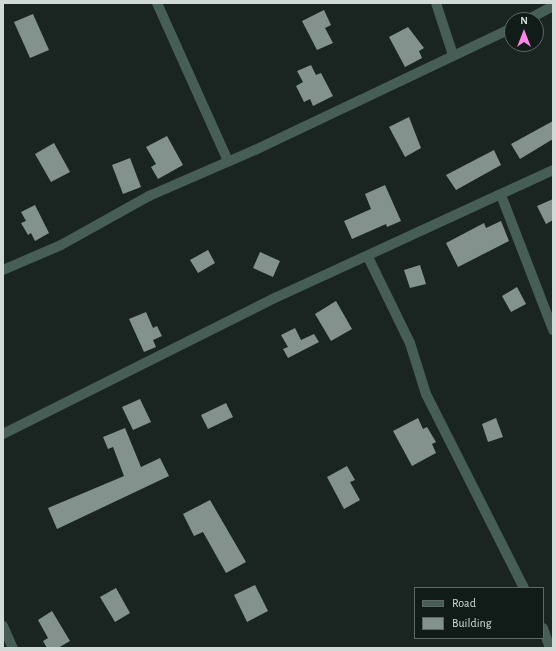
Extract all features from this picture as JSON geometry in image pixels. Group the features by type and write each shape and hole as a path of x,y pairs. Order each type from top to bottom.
{"street":[{"path":"157,3 228,161"},
{"path":"436,3 453,55"},
{"path":"542,12 553,6"},
{"path":"3,270 61,244 149,196 228,161 504,32"},
{"path":"3,434 277,297 368,257 553,170"},
{"path":"501,195 553,330"},
{"path":"368,257 410,343 426,394 523,587"},
{"path":"3,626 14,648"},
{"path":"544,631 550,648"}],"building":[{"path":"324,10 331,25 325,28 333,43 317,50 302,21"},
{"path":"33,14 49,50 30,58 14,22"},
{"path":"408,27 424,48 419,51 422,58 405,67 389,37"},
{"path":"311,65 316,75 321,73 333,96 313,106 310,99 304,102 296,86 303,82 297,71"},
{"path":"409,117 421,148 405,157 389,127"},
{"path":"553,121 553,139 520,159 511,144"},
{"path":"167,136 183,165 158,179 151,167 156,164 146,147"},
{"path":"54,143 70,172 51,182 35,154"},
{"path":"494,150 501,165 456,190 446,175"},
{"path":"130,158 141,187 123,194 112,165"},
{"path":"385,185 401,221 387,227 386,224 352,239 344,221 371,209 365,194"},
{"path":"553,199 553,220 546,224 537,206"},
{"path":"35,205 49,233 35,241 31,233 28,235 21,223 26,221 21,212"},
{"path":"501,221 509,241 458,267 446,243 484,223 486,228"},
{"path":"208,250 215,263 198,273 190,260"},
{"path":"260,252 280,261 273,277 253,268"},
{"path":"420,265 426,284 410,288 404,270"},
{"path":"517,287 526,304 511,312 502,296"},
{"path":"336,301 352,329 331,341 315,314"},
{"path":"146,312 153,328 157,326 162,336 153,340 156,347 144,352 129,319"},
{"path":"295,328 301,340 314,334 319,342 288,358 283,349 288,347 281,335"},
{"path":"140,399 151,422 133,430 122,407"},
{"path":"226,403 233,417 208,429 201,415"},
{"path":"418,418 423,429 427,427 436,442 432,444 436,453 412,466 393,431"},
{"path":"496,418 503,437 488,442 482,424"},
{"path":"125,428 141,467 160,458 169,476 57,529 48,508 124,476 113,447 108,449 103,437"},
{"path":"347,466 355,480 350,482 360,500 344,509 327,477"},
{"path":"210,500 246,562 226,573 203,532 194,536 183,514"},
{"path":"255,585 268,611 247,622 234,595"},
{"path":"116,588 130,613 115,622 100,597"},
{"path":"52,611 70,641 58,648 47,648 43,641 48,638 38,620"}]}
